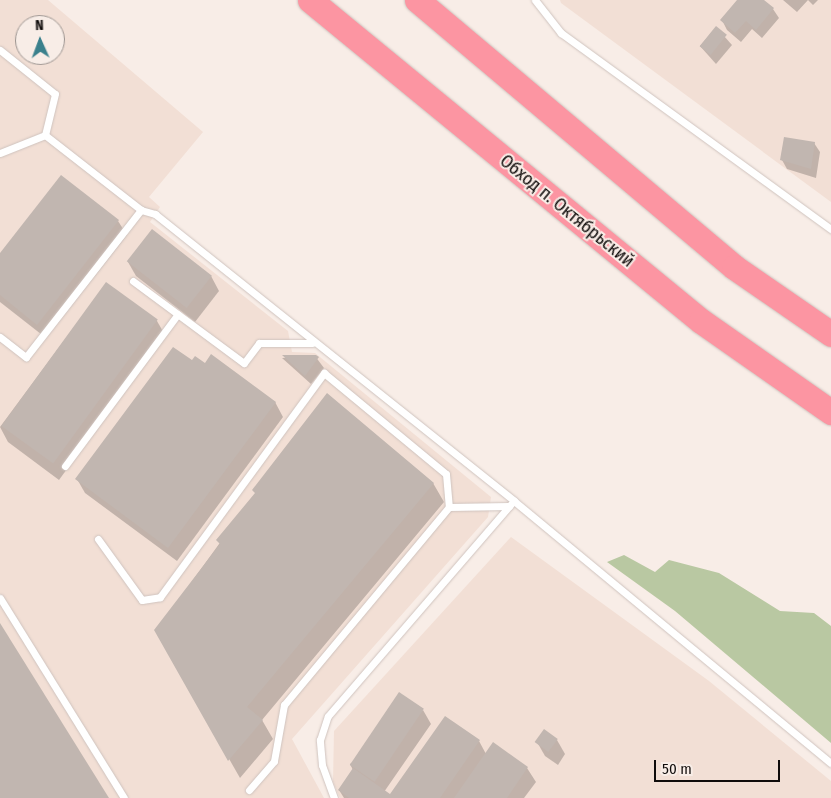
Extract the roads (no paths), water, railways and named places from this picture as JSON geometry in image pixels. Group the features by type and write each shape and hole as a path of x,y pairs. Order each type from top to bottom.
{"highway":[{"name":"Обход п. Октябрьский","path":"310,0 701,321 831,412"},
{"path":"416,0 734,267 831,334"}],"lane":[{"path":"535,0 560,33 831,229"},
{"path":"0,50 55,94 44,135"},
{"path":"0,153 44,135"},
{"path":"44,135 141,210 155,214 831,763"},
{"path":"0,337 26,357 141,210"},
{"path":"133,281 244,363 259,343 312,342"},
{"path":"65,466 178,314"},
{"path":"98,539 142,600 160,597 324,373 446,474 448,507 284,704 274,761 250,790"},
{"path":"448,507 512,504"},
{"path":"334,798 322,765 320,740 328,716 512,504"},
{"path":"0,598 124,798"}]}
